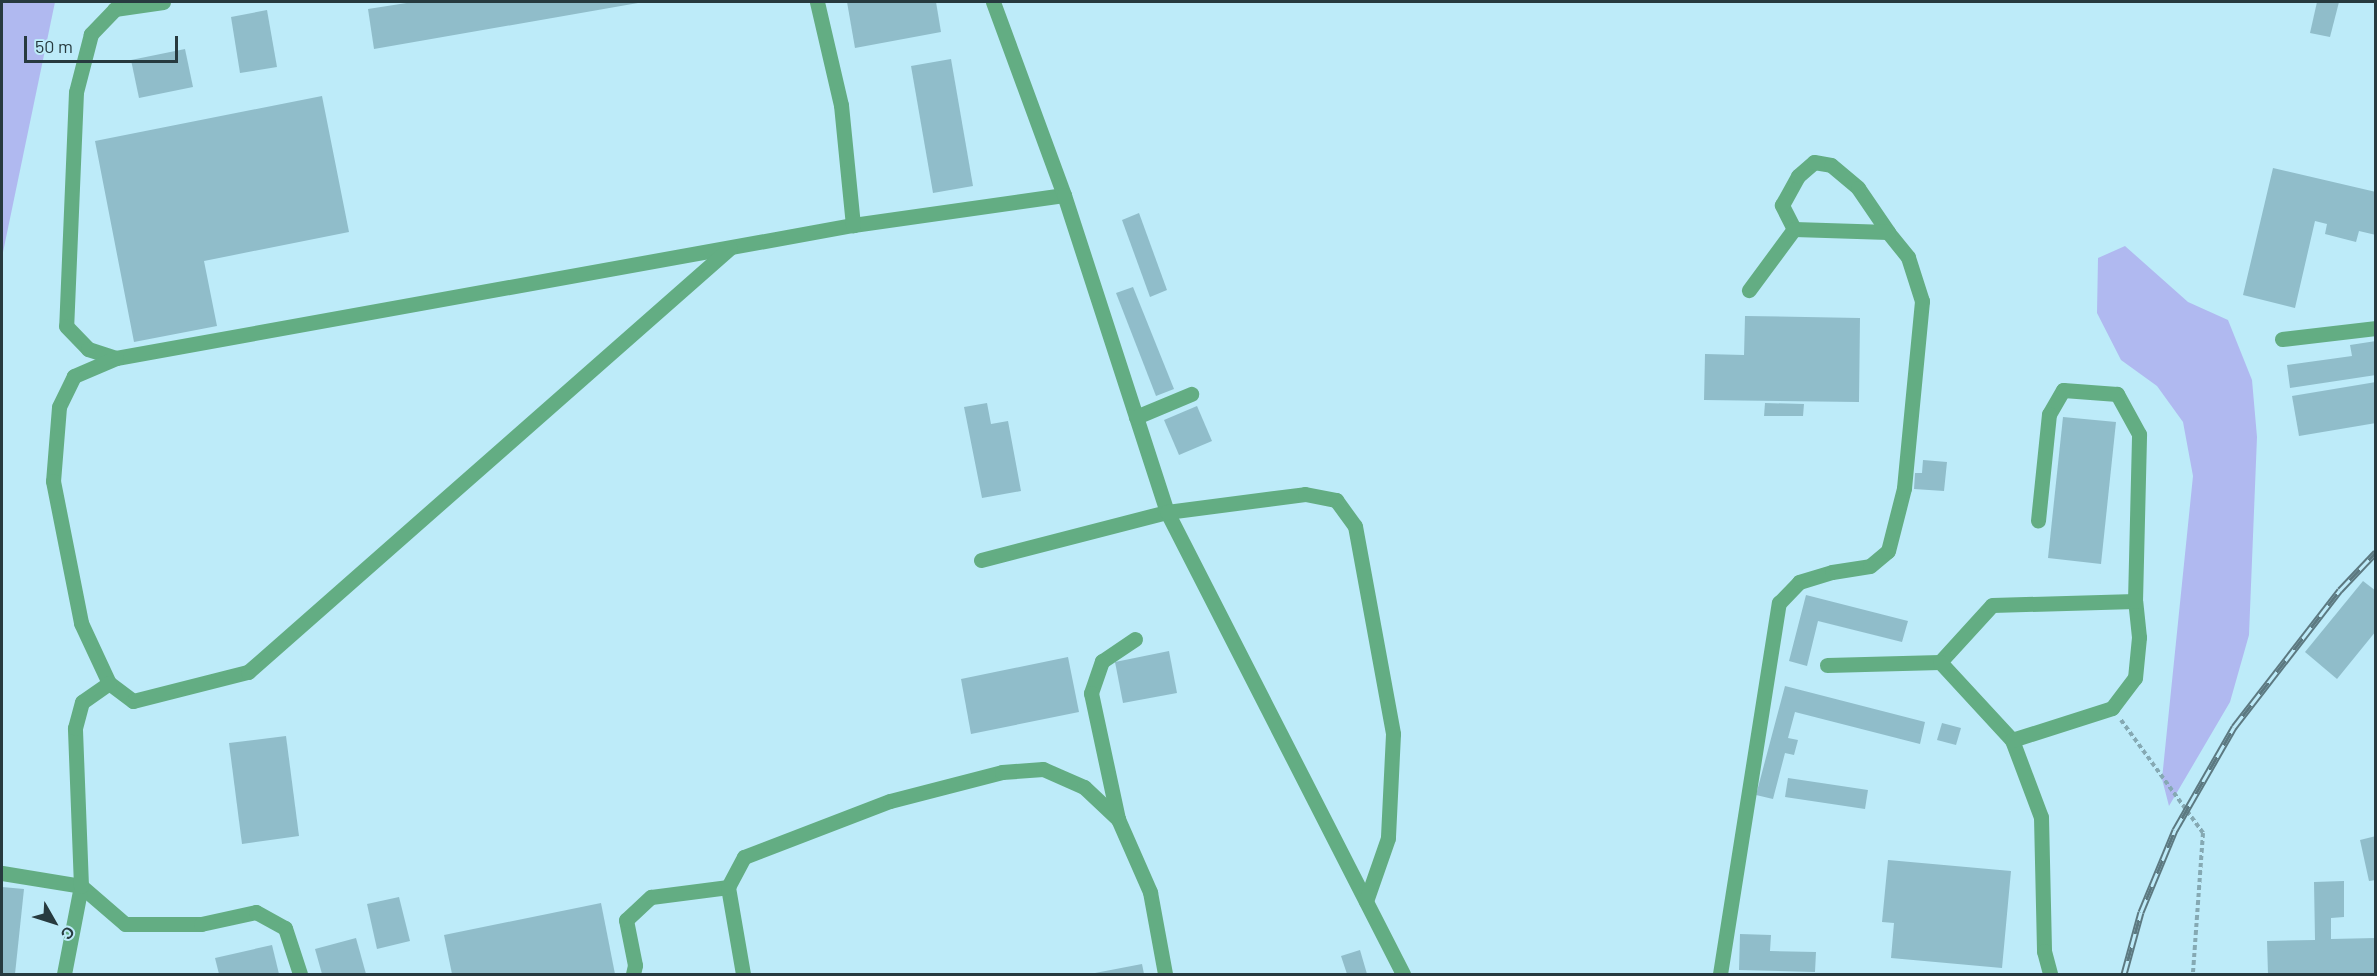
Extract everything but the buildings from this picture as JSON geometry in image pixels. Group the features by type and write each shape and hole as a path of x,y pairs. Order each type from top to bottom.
{"street":[{"path":"116,358 88,349 66,326 76,92 91,34 115,9 163,2"},
{"path":"817,2 841,105 853,225"},
{"path":"993,2 1064,195 1167,512 1403,975"},
{"path":"1720,975 1779,603 1799,582 1832,572 1870,566 1888,551 1904,488 1922,301 1908,257 1858,188 1831,165 1814,162 1798,176 1782,205 1794,229"},
{"path":"730,248 248,672 133,701 109,683 81,622 53,481 59,407 74,376 116,358 853,225 1064,195"},
{"path":"1794,229 1888,232"},
{"path":"1749,290 1794,229"},
{"path":"2282,339 2376,328"},
{"path":"2012,740 2112,708 2135,678 2139,637 2135,601 2139,434 2117,394 2063,390 2049,414 2038,520"},
{"path":"1136,417 1191,394"},
{"path":"981,560 1167,512 1305,494 1336,500 1355,526 1393,734 1388,838 1366,901"},
{"path":"1827,665 1940,662 1992,605 2135,601"},
{"path":"1135,639 1102,661 1091,693 1118,819 1150,892 1165,975"},
{"path":"1940,662 2012,740 2041,817 2044,951 2050,975"},
{"path":"63,975 81,886 75,728 82,702 109,683"},
{"path":"743,975 728,887 744,857 890,801 1002,772 1043,769 1084,787 1118,819"},
{"path":"2,873 81,886 125,924 201,924 256,912 285,928 300,975"},
{"path":"633,975 635,965 626,920 651,897 728,887"}],"path":[{"path":"2112,708 2203,833 2193,975"}],"shaded area":[{"path":"2,2 55,2 2,257"},
{"path":"2125,246 2188,302 2228,320 2252,380 2257,437 2249,635 2230,702 2169,806 2162,779 2193,476 2183,422 2157,386 2121,360 2097,313 2098,258"}],"railway":[{"path":"2124,974 2141,912 2175,830 2234,727 2340,590 2376,552"}]}
